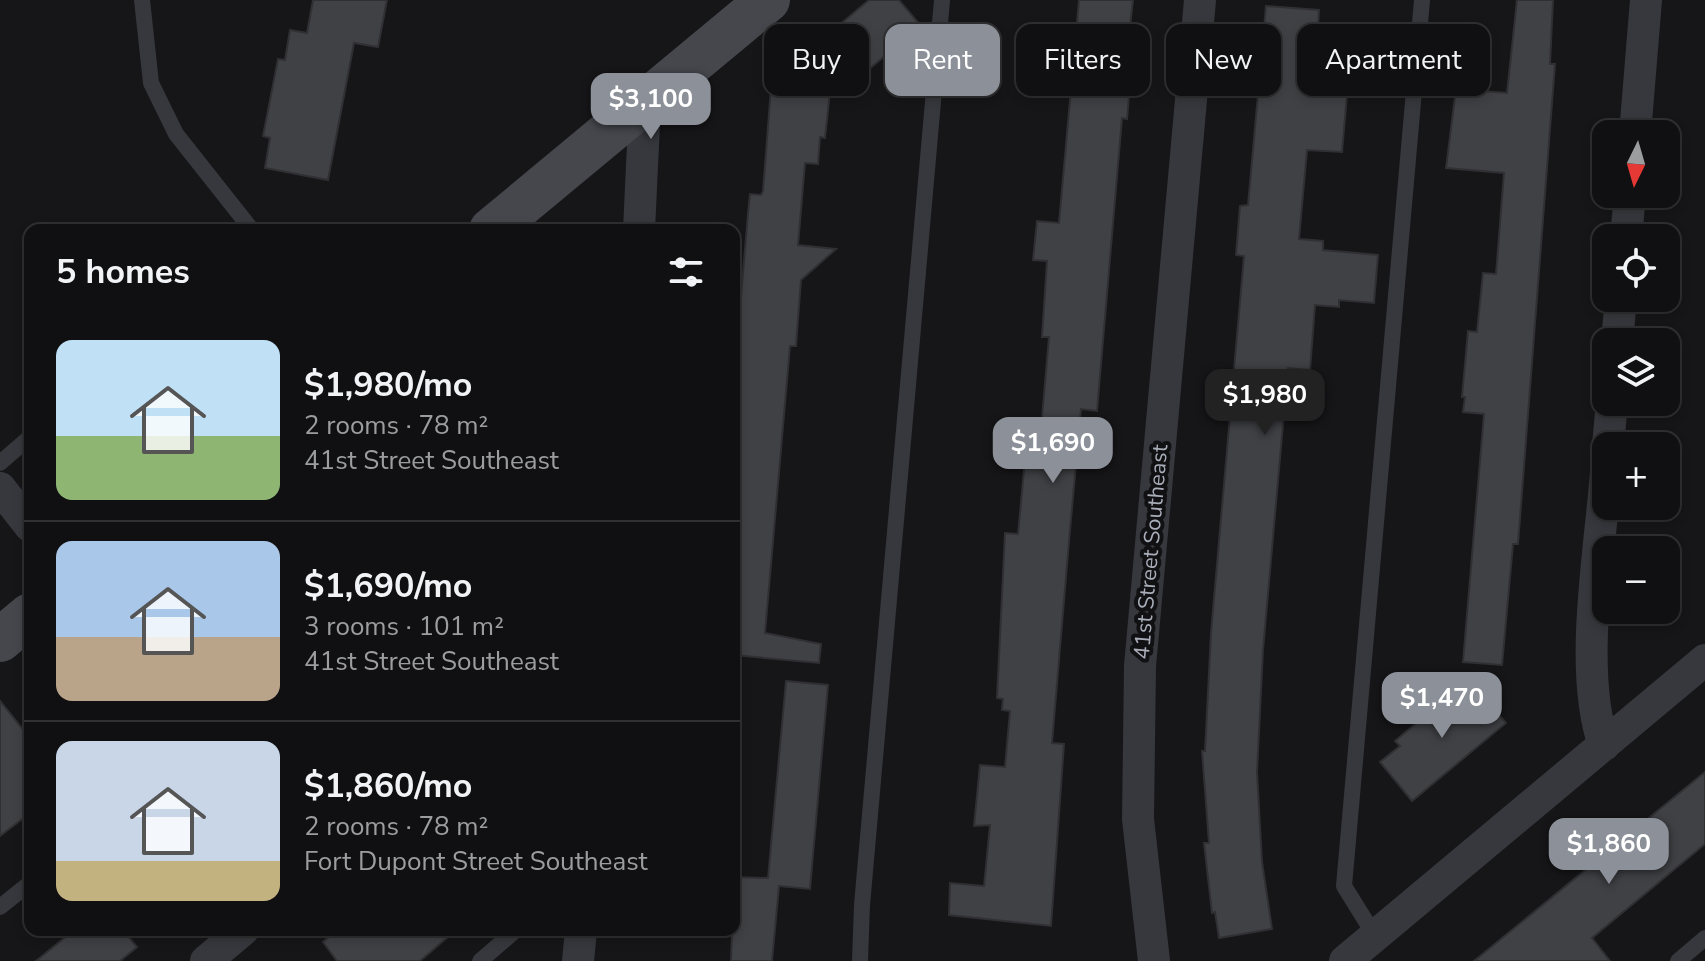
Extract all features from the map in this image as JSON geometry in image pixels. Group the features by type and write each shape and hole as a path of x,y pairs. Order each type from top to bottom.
{"main road":[{"path":"498,224 768,0"},
{"path":"0,640 24,620"}],"street":[{"name":"41st Street Southeast","path":"1154,961 1138,819 1139,696 1200,0"},
{"path":"1636,120 1646,0"},
{"path":"639,224 645,102"},
{"path":"0,488 24,518"},
{"path":"1602,520 1591,672 1593,701 1604,745"},
{"path":"1345,961 1705,660"},
{"path":"206,961 236,936"},
{"path":"578,961 580,936"}],"lane":[{"path":"142,0 140,12 151,83 176,134 247,224"},
{"path":"860,961 862,905 942,0"},
{"path":"1375,936 1344,886 1422,0"},
{"path":"0,463 24,442"},
{"path":"0,907 24,888"},
{"path":"480,961 509,936"},
{"path":"1678,961 1705,938"}],"building":[{"path":"313,0 387,0 378,47 354,43 328,180 265,168 270,138 263,136 278,59 285,60 290,30 307,33"},
{"path":"869,0 899,0 919,24 885,24 885,56 869,69 869,24 840,24"},
{"path":"1079,0 1133,0 1130,24 1077,24"},
{"path":"1517,0 1553,0 1550,64 1555,64 1518,544 1513,544 1502,665 1463,662 1484,414 1463,412 1465,397 1462,397 1468,331 1477,332 1483,273 1496,274 1504,173 1446,168 1455,96 1507,93"},
{"path":"1266,6 1319,10 1318,24 1297,24 1297,96 1347,96 1342,152 1307,150 1299,239 1323,241 1323,250 1378,255 1374,303 1339,300 1339,307 1315,305 1310,370 1288,368 1263,650 1257,772 1262,862 1272,929 1219,938 1215,912 1212,913 1204,843 1209,843 1202,751 1205,751 1211,633 1244,256 1236,255 1240,206 1248,205 1258,96 1281,96 1281,24 1264,24"},
{"path":"770,96 829,96 825,138 820,137 818,164 805,163 798,245 836,249 801,280 796,346 790,346 765,633 821,644 819,663 740,656 740,308 750,194 761,195"},
{"path":"1070,96 1129,96 1127,119 1122,118 1097,411 1081,409 1052,743 1064,744 1051,926 949,915 950,883 984,886 990,825 974,826 980,765 1005,767 1010,711 1002,710 1003,699 997,698 1005,533 1018,534 1028,428 1041,430 1049,337 1042,337 1047,261 1033,260 1037,221 1059,223"},
{"path":"1468,679 1506,723 1412,801 1380,762 1400,746 1395,741"},
{"path":"786,681 828,685 810,889 779,886 772,961 731,961 732,936 740,936 740,877 768,878"},
{"path":"0,701 24,731 24,818 0,836"},
{"path":"1705,772 1705,844 1592,938 1610,961 1474,961"},
{"path":"67,936 128,936 137,947 120,961 36,961"},
{"path":"330,936 449,936 420,961 337,961 323,942"}]}
